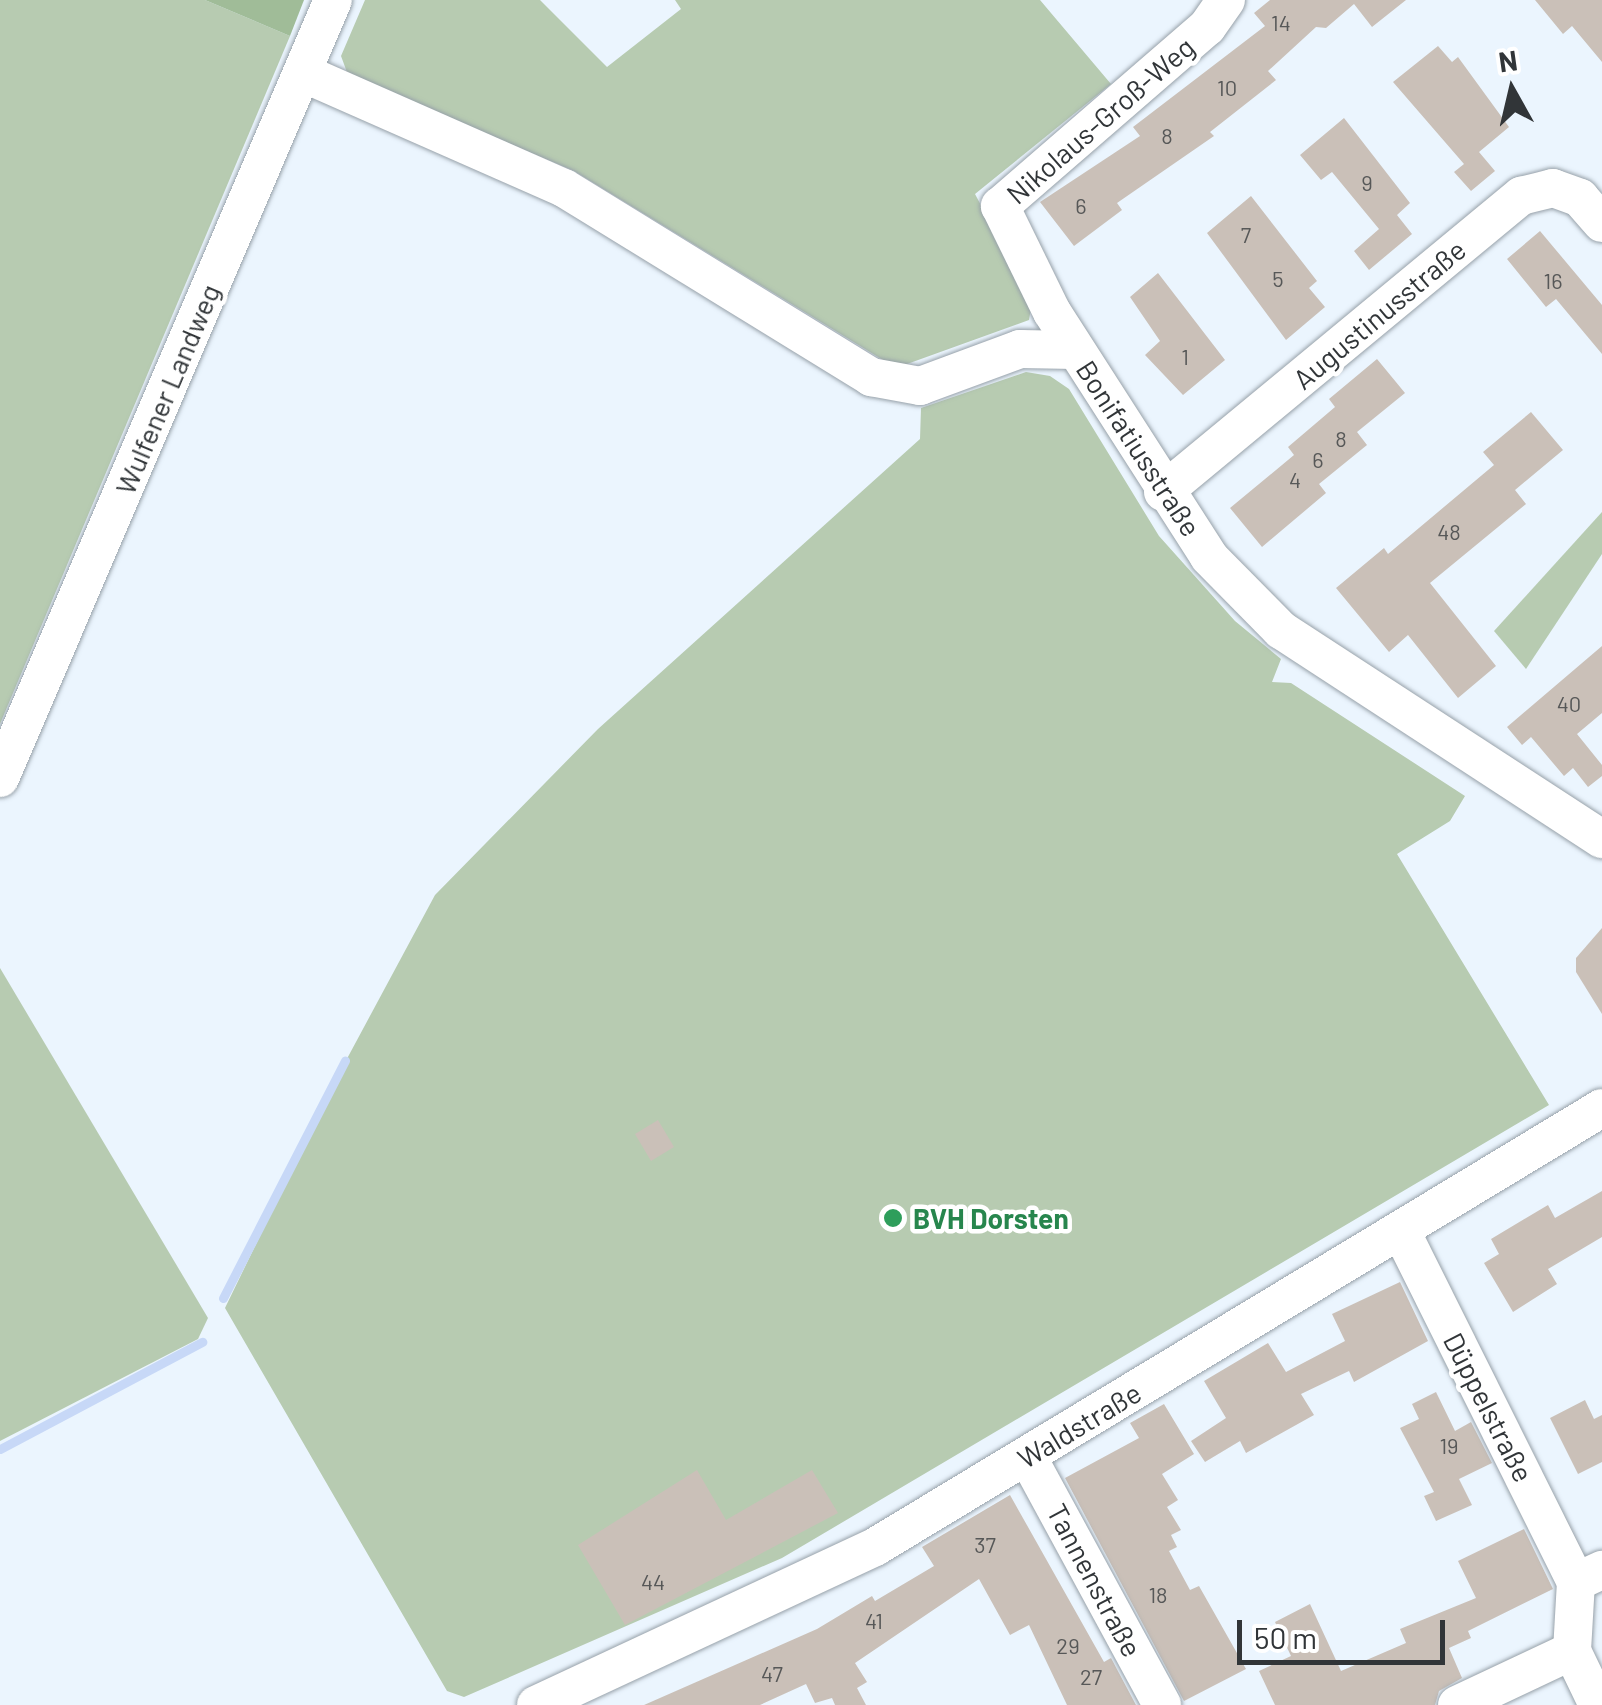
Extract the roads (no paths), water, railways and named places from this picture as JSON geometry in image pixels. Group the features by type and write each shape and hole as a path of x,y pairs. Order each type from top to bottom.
{"street":[{"name":"Wulfener Landweg","path":"0,778 333,0"},
{"name":"Nikolaus-Groß-Weg","path":"1076,350 1000,206 1207,27 1226,0"},
{"name":"Bonifatiusstraße","path":"303,73 564,188 871,377 920,386 1020,349 1076,350 1163,492 1210,557 1281,630 1602,839"},
{"name":"Augustinusstraße","path":"1163,492 1521,196 1553,188 1580,198 1602,223"},
{"name":"Waldstraße","path":"536,1705 824,1574 1402,1233 1602,1108"},
{"name":"Düppelstraße","path":"1402,1233 1589,1576"},
{"name":"Tannenstraße","path":"1028,1456 1162,1705"},
{"path":"1589,1576 1572,1651 1598,1705"},
{"path":"1457,1705 1572,1651"}],"waterway":[{"path":"223,1298 345,1061"},
{"path":"0,1449 202,1342"}],"place":[{"name":"BVH Dorsten","path":"893,1218"}]}
